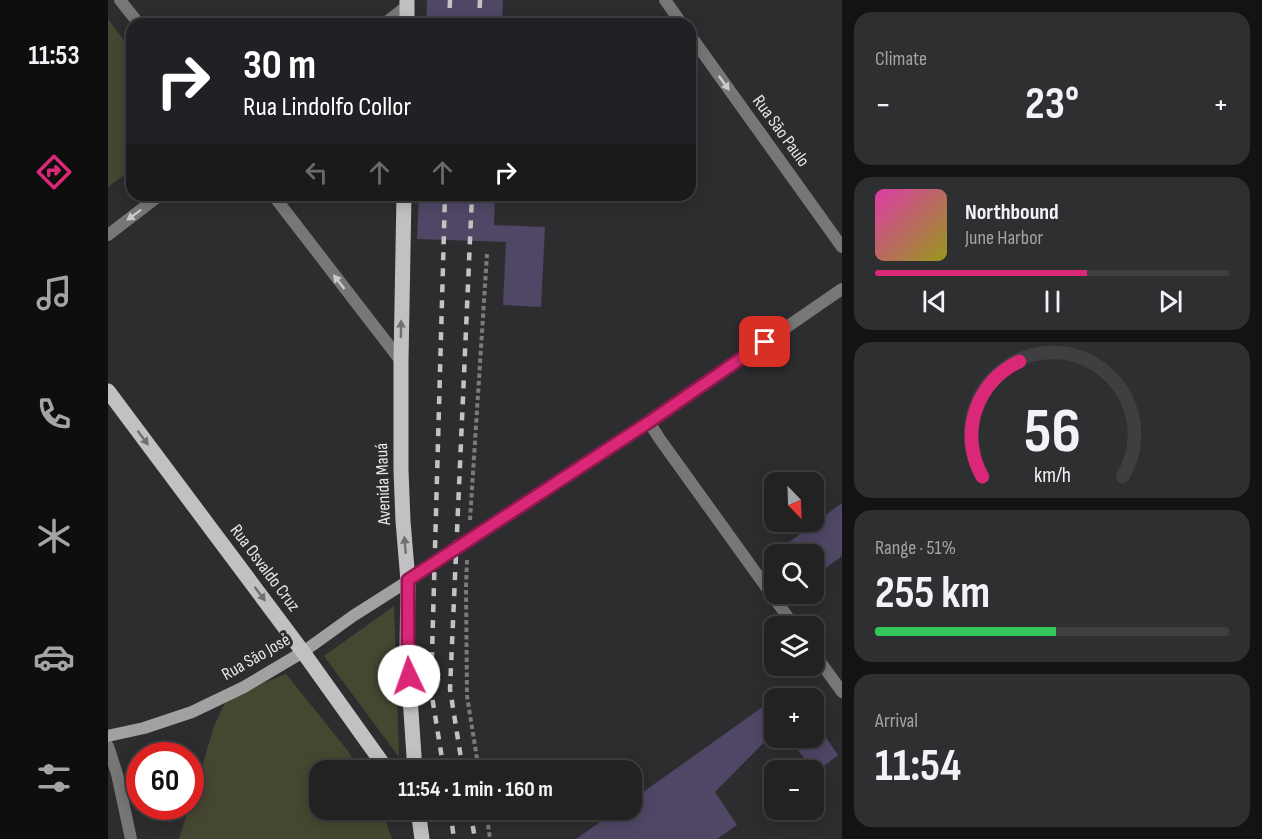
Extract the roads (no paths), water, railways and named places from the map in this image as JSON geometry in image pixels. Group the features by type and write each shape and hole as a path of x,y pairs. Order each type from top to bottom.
{"main road":[{"name":"Avenida Mauá","path":"404,201 400,425 414,760"},
{"name":"Rua Osvaldo Cruz","path":"108,391 303,652 380,760"},
{"path":"419,820 422,839"}],"street":[{"path":"120,0 134,18"},
{"path":"665,0 678,18"},
{"path":"391,18 407,3"},
{"name":"Rua São Paulo","path":"696,43 842,247"},
{"path":"108,235 152,201"},
{"path":"278,201 401,361"},
{"path":"408,580 649,422 842,289"},
{"path":"649,422 787,616"},
{"name":"Rua São José","path":"108,736 144,728 192,712 244,687 303,652 352,616 408,580"},
{"path":"824,667 842,692"},
{"path":"108,746 117,774 131,839"}],"railway":[{"path":"449,18 450,0"},
{"path":"479,18 480,0"},
{"path":"442,760 431,690 445,201"},
{"path":"461,760 450,689 472,201"},
{"path":"451,820 454,839"},
{"path":"472,820 475,839"}]}
